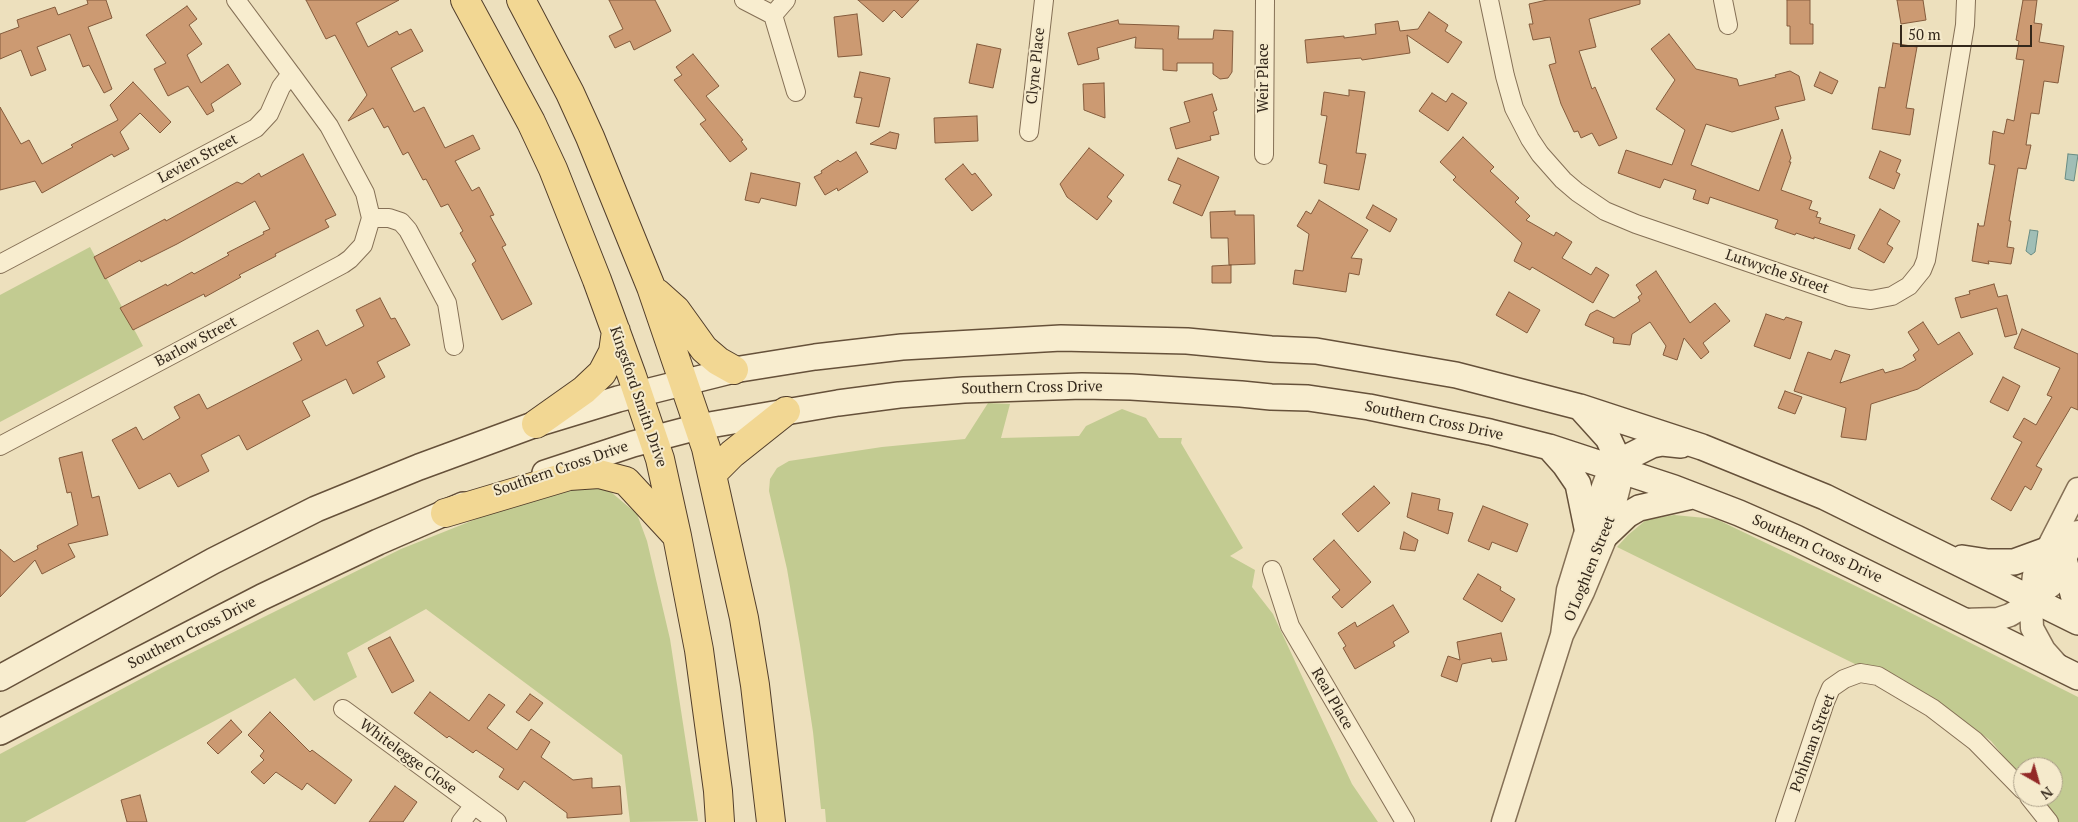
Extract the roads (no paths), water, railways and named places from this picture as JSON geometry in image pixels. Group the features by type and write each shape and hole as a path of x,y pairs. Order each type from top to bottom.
{"main road":[{"name":"Kingsford Smith Drive","path":"465,0 532,122 616,330 653,438 677,536 699,650 718,791 720,822"},
{"path":"521,0 574,102 650,287 698,427 712,474 744,618 755,684 771,822"},
{"path":"650,287 676,310 704,349 718,361 734,370"},
{"path":"536,424 584,390 602,373 613,352 616,330"},
{"path":"0,678 214,561 316,509 419,467 536,424 638,394 734,370 815,357 902,347 980,341 1061,338 1187,341 1316,351 1387,362 1520,390 1580,407 1702,447 1825,497 2078,622"},
{"name":"Southern Cross Drive","path":"0,732 262,597 445,513 554,469 653,438 698,427 786,411 899,395 964,390 1082,386 1131,387 1308,398 1430,419 1549,447 1739,513 1796,538 2070,673"},
{"path":"1580,407 1608,438 1615,453 1617,470"},
{"path":"712,474 732,454 786,411"},
{"path":"1617,470 1630,456 1652,445 1662,443 1702,447"},
{"path":"1549,447 1565,464 1578,484 1597,531 1639,508 1692,496"},
{"path":"445,513 569,476 599,474 626,480 677,536"},
{"path":"1945,556 1988,562 2014,562 2056,555 2078,606"}],"street":[{"path":"236,0 329,126 364,193 371,218 389,218 401,222 408,230 447,302 454,346"},
{"path":"744,0 773,15 796,92"},
{"path":"773,15 786,0"},
{"name":"Clyne Place","path":"1029,132 1044,0"},
{"name":"Weir Place","path":"1264,155 1265,0"},
{"name":"Lutwyche Street","path":"1489,0 1505,76 1514,108 1540,154 1577,192 1605,211 1636,224 1850,297 1871,300 1892,296 1909,286 1922,270 1926,260 1965,25 1966,0"},
{"path":"1723,0 1728,25"},
{"name":"Levien Street","path":"0,264 256,128 269,114 281,87 291,74"},
{"name":"Barlow Street","path":"0,446 343,264 362,245 371,218"},
{"name":"O'Loghlen Street","path":"1503,822 1562,635 1583,592 1597,531 1620,483 1617,470"},
{"path":"2056,555 2078,489"},
{"path":"2070,673 2044,650 2032,628 2031,600 2034,576 2078,532"},
{"name":"Real Place","path":"1272,570 1290,626 1405,822"},
{"path":"1962,620 1981,621 2010,615 2031,600"},
{"name":"Pohlman Street","path":"1785,822 1831,688 1844,678 1860,673 1878,676 1932,708 1975,741 2013,780"},
{"name":"Whitelegge Close","path":"343,709 497,822"},
{"path":"461,822 474,805"},
{"path":"2037,807 2049,822"}],"water":[{"path":"2068,154 2078,155 2074,181 2065,179"},
{"path":"2030,230 2038,231 2035,252 2031,255 2026,251"}]}
